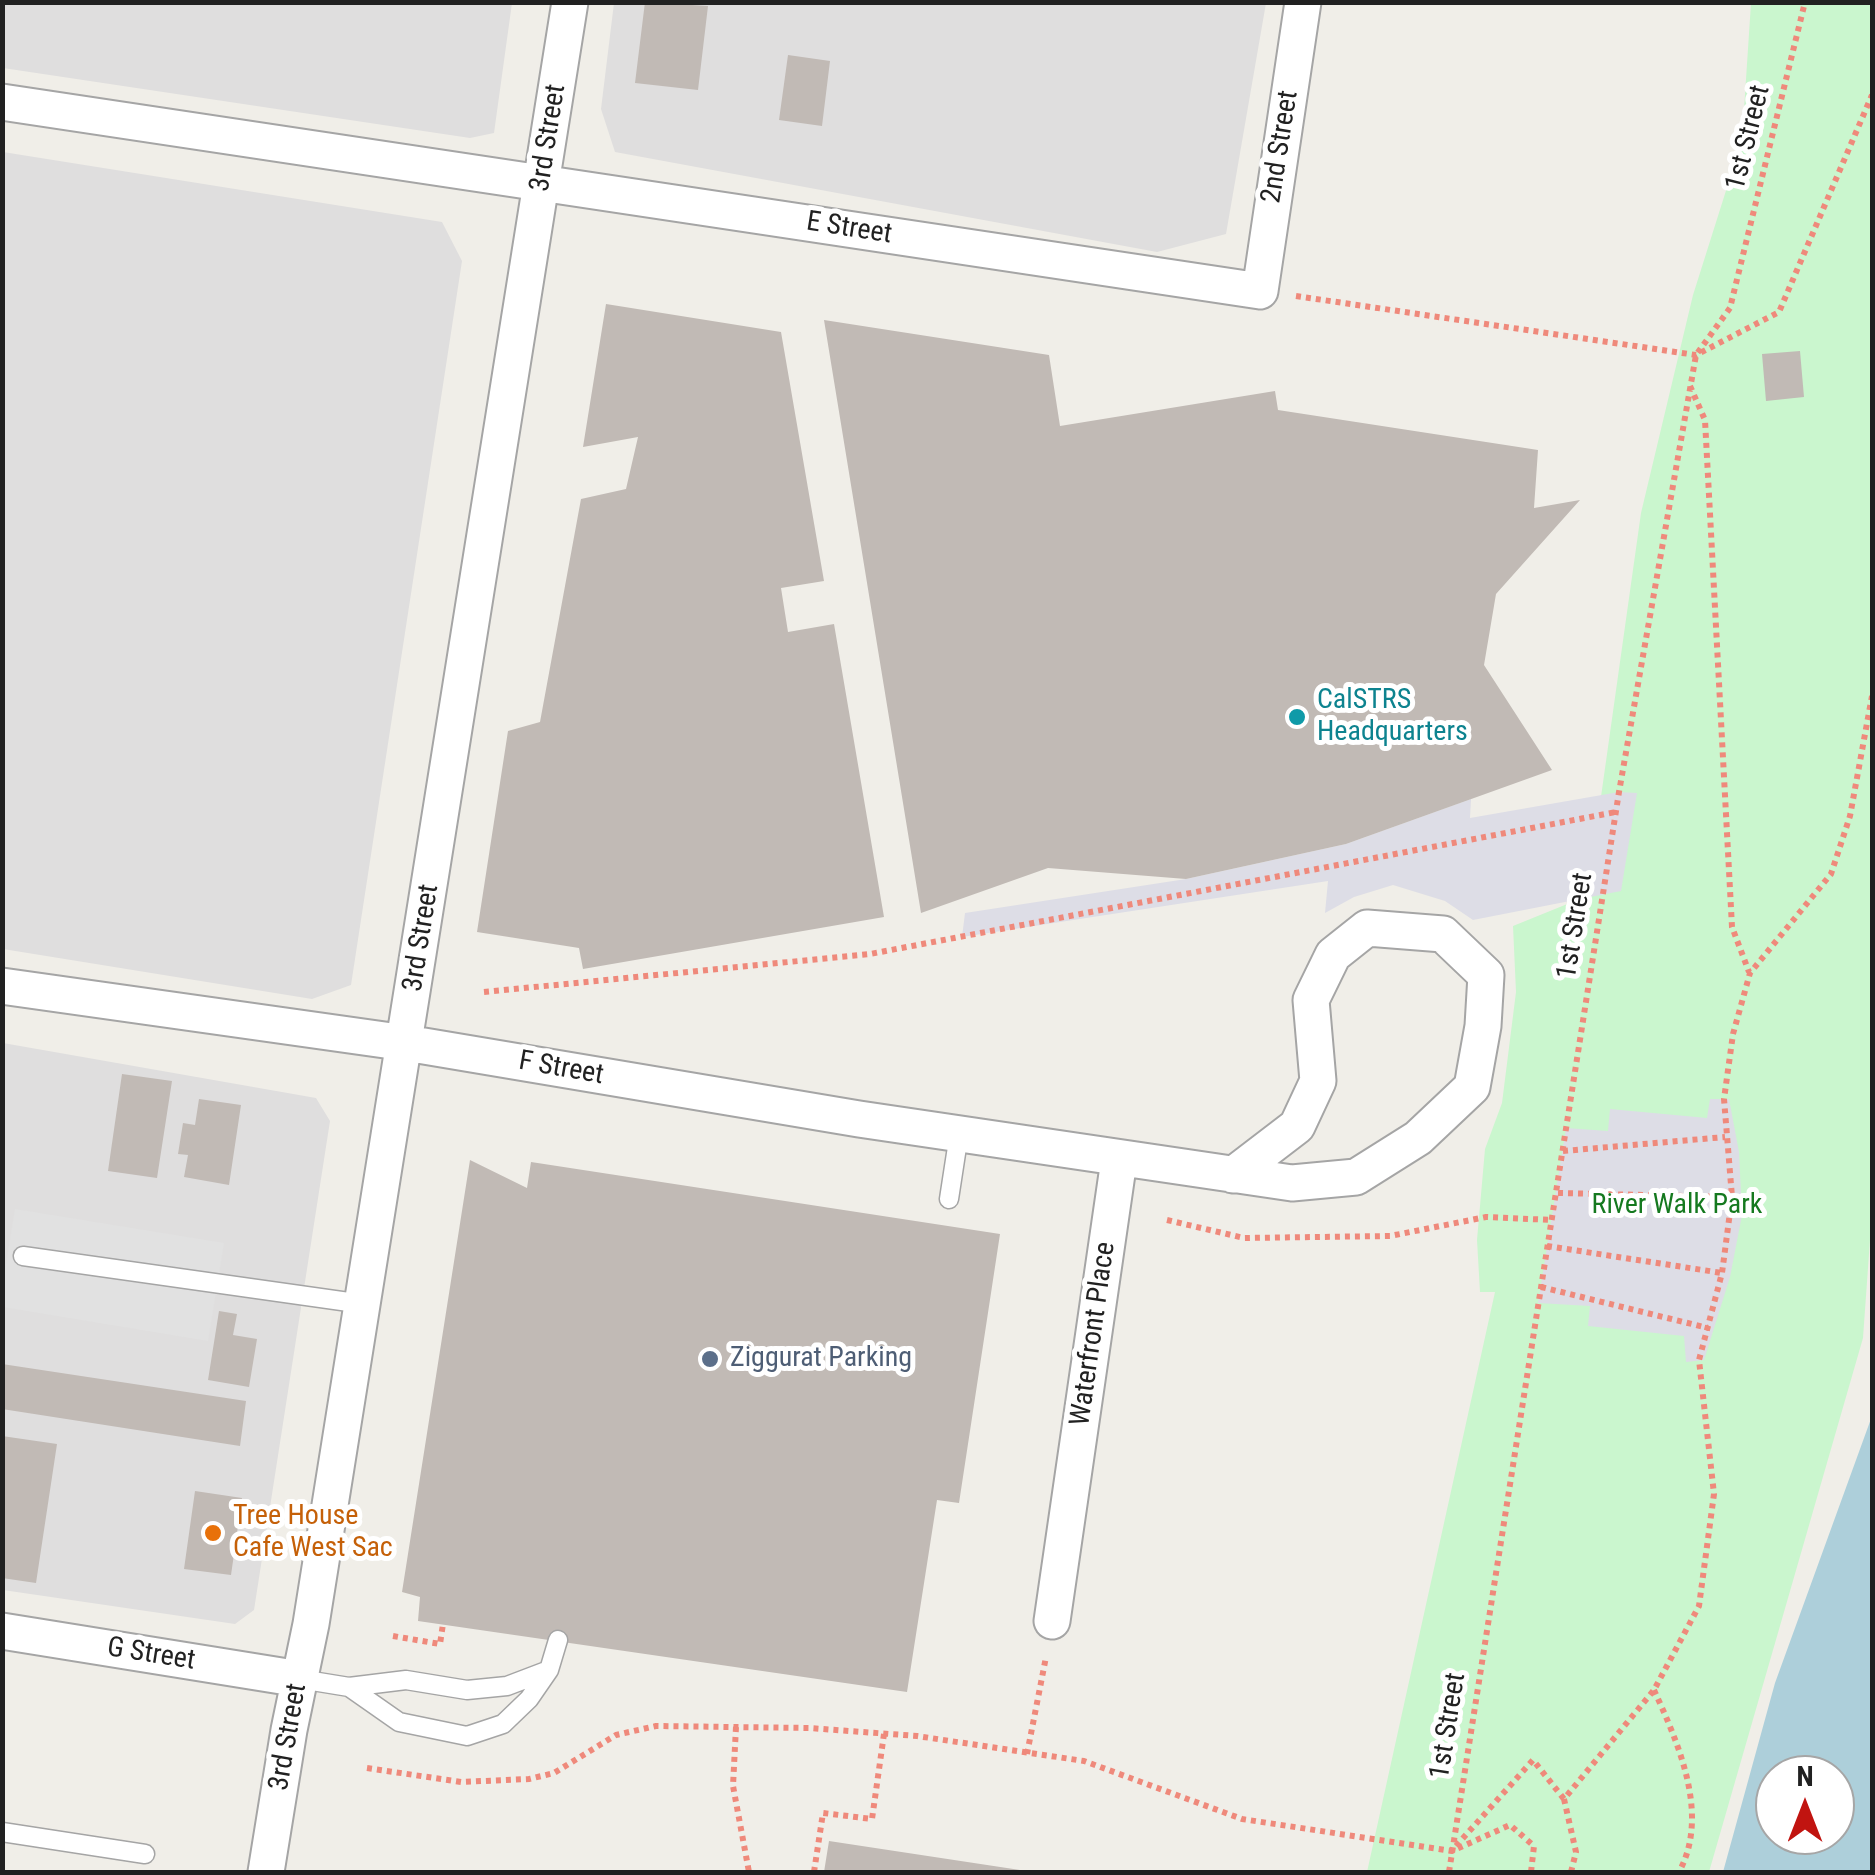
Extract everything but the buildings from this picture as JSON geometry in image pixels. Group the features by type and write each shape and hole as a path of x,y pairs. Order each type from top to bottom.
{"street":[{"name":"3rd Street","path":"266,1872 312,1624 570,2"},
{"name":"2nd Street","path":"1260,290 1303,2"},
{"name":"E Street","path":"2,102 1260,290"},
{"path":"1119,1160 1232,1176 1292,1183 1356,1178 1418,1138 1472,1087 1483,1026 1486,975 1443,934 1367,928 1333,955 1311,1000 1318,1081 1296,1126 1232,1176"},
{"name":"F Street","path":"2,986 406,1043 1119,1160"},
{"name":"Waterfront Place","path":"1052,1621 1119,1160"},
{"name":"G Street","path":"2,1632 300,1679"}],"lane":[{"path":"949,1199 959,1134"},
{"path":"23,1256 364,1304"},
{"path":"349,1687 399,1722 468,1736 503,1724 529,1699 549,1670 558,1640"},
{"path":"300,1679 349,1687 406,1680 467,1690 507,1686 549,1670"},
{"path":"2,1832 145,1854"}],"path":[{"name":"1st Street","path":"1448,1872 1616,812 1690,385 1696,355 1730,308 1806,2"},
{"path":"1260,290 1696,355 1780,312 1872,95"},
{"path":"1690,385 1705,420 1732,927 1750,973"},
{"path":"1564,1799 1654,1690 1699,1606 1714,1494 1699,1360 1722,1273 1732,1197 1724,1099 1733,1034 1750,973 1832,874 1850,816 1872,696"},
{"path":"484,992 870,954 1616,812"},
{"path":"1563,1151 1725,1137"},
{"path":"1558,1193 1732,1197"},
{"path":"1167,1220 1244,1238 1314,1238 1390,1236 1486,1216 1552,1220"},
{"path":"1546,1246 1722,1273"},
{"path":"1541,1287 1708,1328"},
{"path":"1027,1754 1052,1621"},
{"path":"393,1636 440,1644 444,1624"},
{"path":"1654,1690 1676,1737 1692,1814 1690,1844 1678,1872"},
{"path":"367,1768 461,1782 529,1780 554,1773 616,1735 656,1726 810,1728 884,1734 1084,1761 1242,1819 1452,1851 1510,1824 1534,1846 1532,1872"},
{"path":"736,1727 733,1786 749,1872"},
{"path":"814,1872 823,1813 872,1819 884,1734"},
{"path":"1452,1851 1533,1760 1564,1799 1576,1852 1570,1872"}],"shaded area":[{"path":"3,2 512,3 494,133 470,138 3,68"},
{"path":"614,3 1266,3 1226,234 1157,252 615,152 601,109"},
{"path":"3,152 442,222 462,261 351,985 312,999 3,949"},
{"path":"1619,792 1637,793 1621,891 1473,920 1445,901 1393,885 1354,897 1325,913 1328,881 962,937 965,913 1186,879 1346,844 1471,799 1470,818"},
{"path":"3,1043 316,1098 330,1121 254,1610 235,1624 3,1590"},
{"path":"1710,1099 1729,1099 1739,1152 1742,1215 1730,1277 1704,1360 1686,1362 1684,1336 1588,1326 1590,1306 1538,1303 1566,1128 1608,1131 1610,1109 1707,1118"},
{"path":"15,1209 224,1243 208,1341 3,1307 3,1282"}],"green space":[{"name":"River Walk Park","path":"1751,3 1872,3 1872,1212 1863,1338 1709,1872 1367,1872 1495,1292 1480,1292 1477,1240 1485,1149 1502,1103 1516,992 1513,926 1587,896 1641,513 1693,295 1742,140"}],"water":[{"path":"1872,1416 1872,1872 1723,1872 1755,1756 1755,1855 1855,1855 1855,1755 1755,1755 1775,1683"}],"place":[{"name":"CalSTRS Headquarters","path":"1297,717"},
{"name":"Ziggurat Parking","path":"710,1359"},
{"name":"Tree House Cafe West Sac","path":"213,1533"}]}
